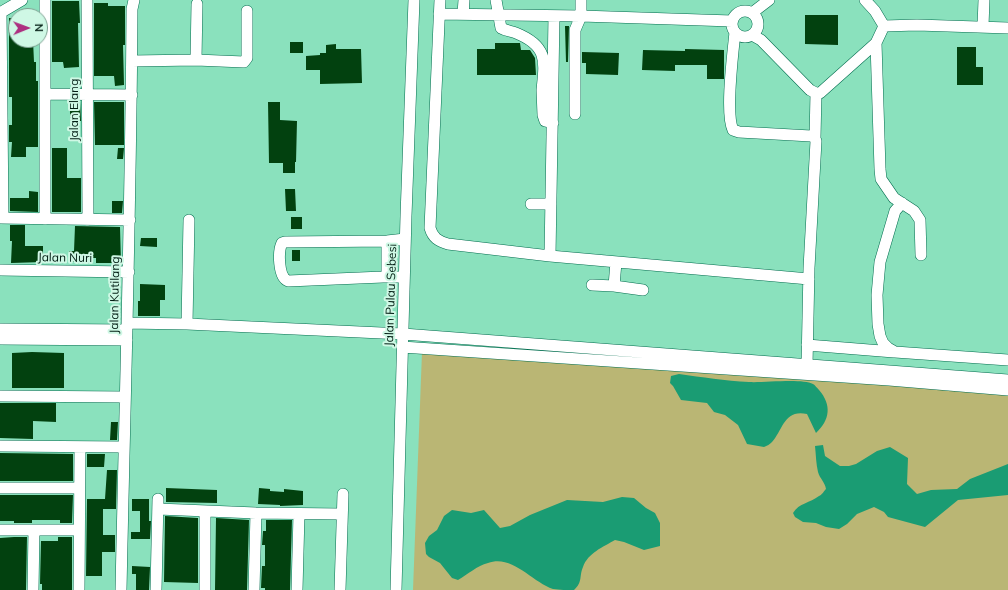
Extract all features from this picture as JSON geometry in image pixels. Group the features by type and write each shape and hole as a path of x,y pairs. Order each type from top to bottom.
{"street":[{"path":"22,0 1,13 2,218 130,220"},
{"path":"45,0 45,219"},
{"name":"Jalan Elang","path":"87,0 88,220"},
{"name":"Jalan Kutilang","path":"122,590 134,0"},
{"name":"Jalan Pulau Sebesi","path":"396,590 405,239 414,0"},
{"path":"440,0 430,228 432,236 438,241 448,244 550,256 809,279"},
{"path":"463,14 464,0"},
{"path":"496,0 501,28 526,38 540,49 544,63 553,123 550,256"},
{"path":"574,114 575,30 578,21 582,16 582,0"},
{"path":"741,0 741,12"},
{"path":"752,13 769,0"},
{"path":"865,0 875,11 884,26"},
{"path":"983,26 984,0"},
{"path":"196,60 197,4"},
{"path":"749,11 757,18 758,24 756,31 752,35 744,37 740,36 735,32 732,26 734,17 741,12 749,11"},
{"path":"132,61 196,60 244,62 247,58 247,12"},
{"path":"439,14 582,16 732,21"},
{"path":"548,90 554,16"},
{"path":"752,35 761,40 810,90 820,93 876,42 884,26"},
{"path":"884,26 983,26 1008,28"},
{"path":"735,32 729,111 730,124 733,130 739,132 811,136 815,138"},
{"path":"876,42 881,178 894,198 914,211 920,220 921,255"},
{"path":"807,366 809,279 816,145 816,93"},
{"path":"45,94 132,95"},
{"path":"895,352 888,348 880,336 877,295 880,262 895,211 902,203"},
{"path":"531,204 551,204"},
{"path":"186,324 189,220"},
{"path":"404,277 387,276 288,281 284,280 282,275 280,254 282,243 285,242 405,239"},
{"path":"387,240 387,276"},
{"path":"614,286 616,262"},
{"name":"Jalan Nuri","path":"0,270 129,272"},
{"path":"592,284 643,290"},
{"path":"0,339 127,331 186,324 403,334 807,366 1008,380"},
{"path":"0,329 60,335"},
{"path":"807,345 1008,360"},
{"path":"402,347 1008,390"},
{"path":"0,396 125,397"},
{"path":"0,446 124,447"},
{"path":"79,590 80,447"},
{"path":"0,488 79,488"},
{"path":"340,590 341,514 343,494"},
{"path":"156,590 158,504 205,511 341,514"},
{"path":"205,511 205,590"},
{"path":"254,590 256,513"},
{"path":"297,590 299,514"},
{"path":"0,530 79,530"},
{"path":"34,530 34,590"}],"shaded area":[{"path":"422,352 1008,390 1008,590 413,590"},
{"path":"679,374 714,379 755,382 808,382 813,384 819,390 826,401 828,412 827,418 816,433 807,414 799,413 789,417 776,437 768,445 764,447 747,444 738,425 725,415 714,412 707,403 681,400 670,383 671,376"},
{"path":"823,445 825,456 840,466 856,464 877,451 890,447 908,458 907,484 917,494 931,490 957,489 970,479 1008,464 1008,495 958,500 925,527 888,517 884,512 874,507 857,514 847,524 839,529 826,527 816,523 803,522 795,517 793,513 795,510 801,505 822,494 826,489 825,484 818,472 816,463 815,446"},
{"path":"622,497 634,498 655,513 660,523 660,546 644,550 615,540 596,551 588,558 582,570 580,582 574,590 553,589 545,586 514,565 497,561 480,566 458,580 452,578 440,563 426,554 425,543 429,536 437,530 444,516 452,510 471,513 484,510 500,528 510,526 530,515 567,500 603,502"}],"building":[{"path":"52,1 79,1 79,67 64,68 63,62 52,62"},
{"path":"94,3 108,3 108,6 125,6 125,45 123,45 124,85 115,86 114,76 94,76"},
{"path":"805,15 838,15 838,45 805,44"},
{"path":"565,26 569,26 568,62 566,62"},
{"path":"290,42 303,42 303,53 290,53"},
{"path":"495,43 520,43 521,50 530,50 535,58 536,75 477,75 477,49 495,49"},
{"path":"336,44 336,49 361,49 362,83 320,84 320,70 306,70 306,56 326,53 326,45"},
{"path":"957,47 976,47 976,67 983,67 983,85 957,85"},
{"path":"9,48 33,48 34,62 36,62 36,81 38,81 38,147 26,147 26,157 11,157 12,142 9,142 9,125 12,125 12,97 9,97"},
{"path":"685,49 724,50 724,79 707,79 707,65 675,65 675,71 642,70 643,50 685,51"},
{"path":"582,52 619,53 618,75 586,74 586,63 582,63"},
{"path":"70,101 80,101 81,121 70,121"},
{"path":"94,102 124,102 124,145 95,145"},
{"path":"268,102 280,102 280,120 297,121 295,173 283,173 283,163 269,163"},
{"path":"52,148 67,148 67,178 81,178 81,212 52,212"},
{"path":"118,148 124,148 123,159 117,159"},
{"path":"285,189 295,189 296,211 286,211"},
{"path":"29,191 38,192 38,212 10,211 10,198 29,198"},
{"path":"112,201 123,201 122,213 112,213"},
{"path":"291,217 302,217 302,229 291,229"},
{"path":"10,225 25,225 25,246 43,246 43,262 11,263 12,241 10,241"},
{"path":"75,226 120,227 121,263 96,263 96,258 81,258 81,262 69,262 69,251 74,251"},
{"path":"141,238 157,238 157,247 140,246"},
{"path":"292,250 300,250 300,261 292,261"},
{"path":"140,284 165,285 165,300 160,300 160,316 138,316"},
{"path":"12,353 64,353 64,388 12,388"},
{"path":"0,403 56,403 56,422 33,421 33,439 0,438"},
{"path":"111,422 118,422 117,440 110,440"},
{"path":"0,453 73,454 73,481 0,481"},
{"path":"87,454 105,454 104,467 87,467"},
{"path":"107,470 117,470 116,509 103,509 103,535 115,535 115,552 102,552 102,576 86,576 87,499 105,499"},
{"path":"166,488 217,490 217,503 166,502"},
{"path":"259,488 270,489 270,491 284,492 284,489 303,491 303,505 280,506 258,504"},
{"path":"0,495 73,495 72,523 60,523 60,520 32,520 32,523 0,521"},
{"path":"132,499 149,499 149,521 151,521 150,539 131,539 131,532 140,532 140,511 132,511"},
{"path":"165,516 198,518 198,583 164,582"},
{"path":"216,518 249,520 247,590 215,590"},
{"path":"266,520 292,520 290,590 265,590 265,588 261,588 262,566 265,566 265,545 262,545 263,531 266,531"},
{"path":"27,537 26,590 0,590 0,538"},
{"path":"58,537 72,537 72,590 42,590 42,584 40,584 41,541 58,541"},
{"path":"132,566 150,567 149,590 136,590 136,574 132,574"}]}
